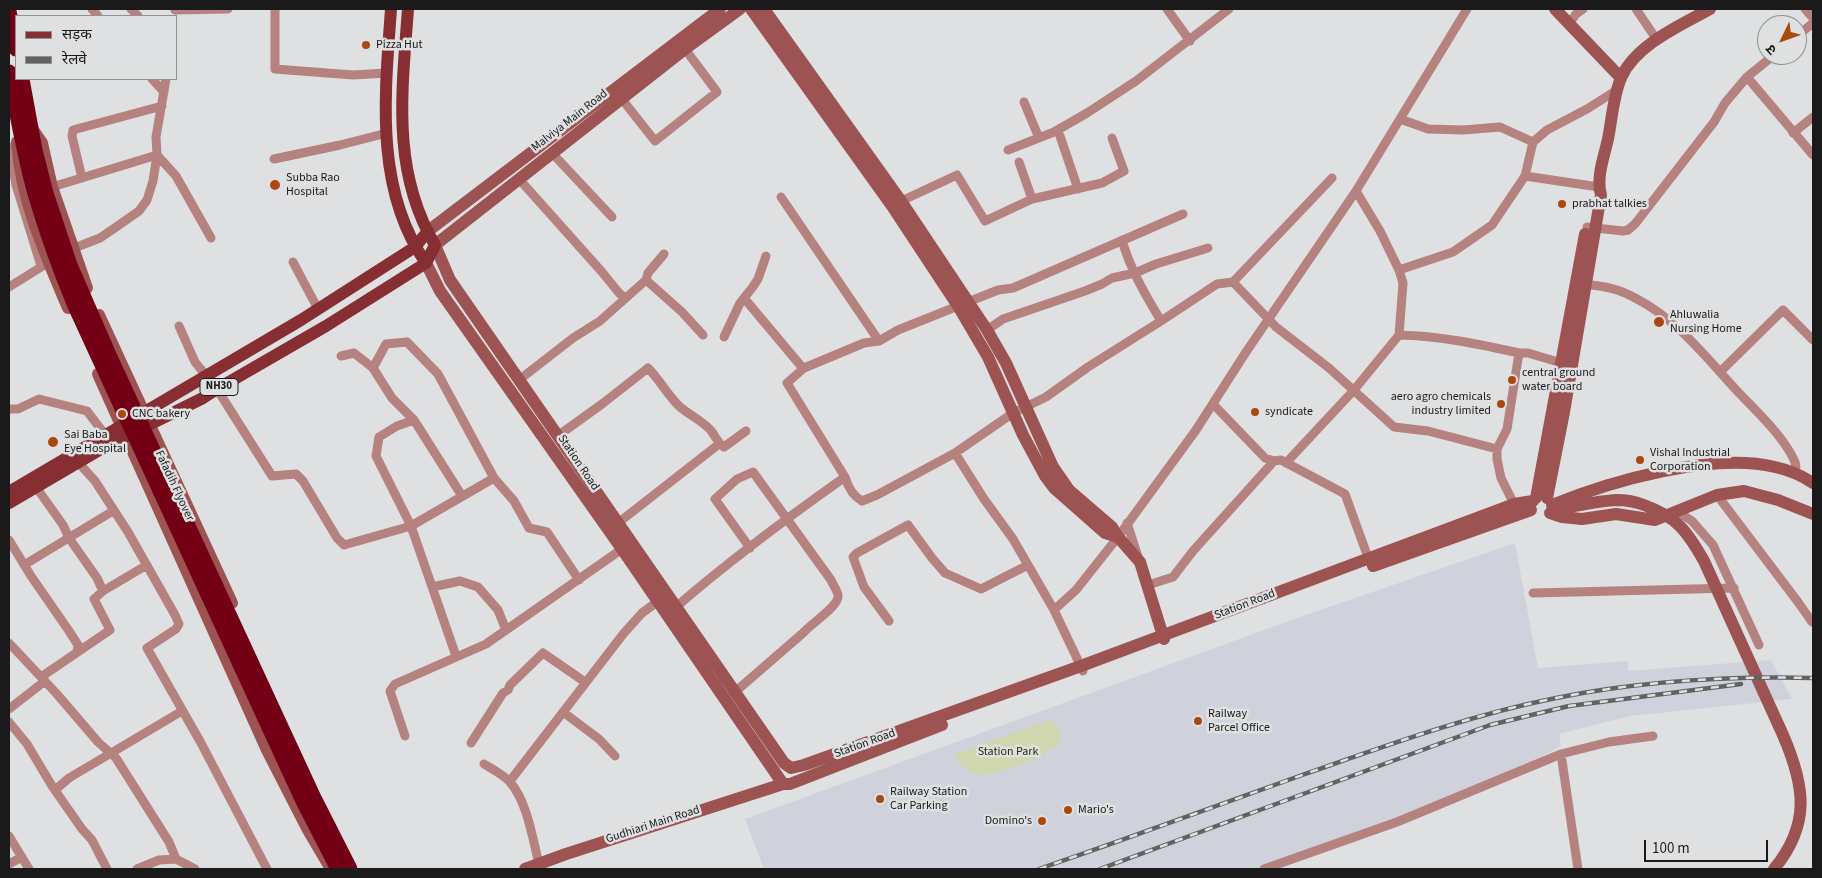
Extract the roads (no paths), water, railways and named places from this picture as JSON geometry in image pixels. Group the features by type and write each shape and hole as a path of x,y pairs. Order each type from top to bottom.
{"highway":[{"path":"9,11 15,44"},
{"path":"9,72 18,88"},
{"name":"Fafadih Flyover","path":"18,88 31,128 30,151 85,302 313,796 350,869"},
{"name":"Fafadih Flyover","path":"18,88 46,231 75,306 299,792 338,869"}],"main road":[{"path":"391,9 386,73 390,177 415,247 426,263"},
{"path":"408,9 402,74 403,132 411,191 435,245"},
{"path":"415,247 428,231"},
{"name":"Malviya Main Road","path":"426,263 435,245"},
{"name":"NH30","path":"9,503 148,418 207,376 318,309 415,247"},
{"name":"NH30","path":"148,418 203,398 326,326 426,263"},
{"name":"NH30","path":"9,492 106,436 124,431"}],"street":[{"path":"175,12 228,9"},
{"path":"275,9 275,69 353,75 386,73"},
{"path":"428,231 534,159 682,45 720,9"},
{"name":"Malviya Main Road","path":"435,245 519,179 534,159 552,153 592,114 621,98 682,45 740,9"},
{"path":"751,9 896,203"},
{"path":"764,9 964,304 987,330 1006,363 1053,467 1070,490 1112,527 1118,537 1140,562"},
{"path":"1166,9 1190,41"},
{"path":"1008,150 1054,132 1087,113 1136,81 1229,9"},
{"path":"1054,610 1076,590 1173,463 1268,319 1356,191 1466,9"},
{"path":"1555,9 1619,84"},
{"path":"1568,24 1583,9"},
{"path":"1636,9 1656,40"},
{"path":"1537,506 1567,364 1591,227 1601,195 1599,187 1601,167 1619,84 1637,55 1656,40 1710,9"},
{"path":"1805,9 1813,18"},
{"path":"621,98 656,141 717,92 682,45"},
{"path":"1591,227 1623,232 1635,224 1714,122 1725,103 1747,77 1762,65"},
{"path":"1747,77 1813,155"},
{"path":"153,80 164,92"},
{"path":"9,287 73,248 100,238 139,211 147,200 153,181 158,155 156,137 166,80"},
{"path":"1399,270 1453,252 1492,224 1525,176 1533,142 1547,130 1587,109 1619,84"},
{"path":"18,88 18,160 23,187 45,264"},
{"path":"1024,102 1039,138"},
{"path":"82,178 72,136 73,130 162,106"},
{"path":"1793,133 1813,117"},
{"path":"1400,119 1428,129 1463,130 1500,127 1533,142"},
{"path":"31,128 42,143 52,187 86,287 148,418 293,738 357,869"},
{"path":"274,159 357,142 387,133"},
{"path":"1060,136 1078,189"},
{"path":"896,203 957,176 985,221 1032,199 1102,183 1124,171 1112,138"},
{"path":"9,147 12,186 45,264 124,431 267,750 308,830 331,869"},
{"path":"552,153 612,216"},
{"path":"52,187 158,155"},
{"path":"158,155 176,176 211,238"},
{"path":"1019,162 1032,199"},
{"path":"1525,176 1599,187"},
{"path":"1182,214 1013,288 998,290 898,330 879,341 864,343 804,368 787,383 846,477 848,486 855,496 862,501 877,495 955,453 1014,413 1026,408 1217,284 1233,282 1332,178"},
{"path":"519,179 602,272 618,293 625,298"},
{"path":"1286,463 1354,390 1399,335 1403,283 1399,270 1380,231 1356,191"},
{"path":"781,197 879,341"},
{"path":"1122,240 1126,254 1144,293 1161,321"},
{"name":"Station Road","path":"435,245 450,280 784,763 791,768 804,766 1082,669"},
{"path":"987,330 1003,319 1085,291 1112,278 1135,273 1156,264 1208,248"},
{"path":"519,380 573,338 600,321 646,280 648,273 664,254"},
{"path":"724,337 744,298 758,279 766,256"},
{"path":"293,262 318,309"},
{"name":"Station Road","path":"426,263 440,291 622,549 782,784"},
{"path":"646,280 682,312 703,334"},
{"path":"1233,282 1268,319 1330,368 1394,427 1428,431 1497,449"},
{"path":"1581,284 1616,288 1638,299 1660,314 1688,338 1770,427 1796,464 1795,473"},
{"path":"744,298 804,368"},
{"path":"964,304 1036,460 1054,488 1105,533 1118,537"},
{"path":"1720,372 1783,310 1813,340"},
{"path":"179,326 196,362 217,389 272,476 296,474 303,481 337,538 344,544 411,526 494,478"},
{"path":"1399,335 1465,342 1528,353 1567,364"},
{"path":"373,368 386,344 407,342 438,374 494,478 514,501 529,528 547,532 579,580"},
{"path":"341,356 354,353 373,368 392,398 414,420 462,496"},
{"path":"1520,353 1507,429 1497,449 1497,459 1501,478 1537,506 1562,517 1582,519 1616,514 1655,520 1717,495 1744,492 1761,494 1813,514"},
{"path":"559,435 648,368 659,379 677,404 691,413 713,433 716,441 724,448 746,431"},
{"path":"9,409 18,409 38,399 87,411 106,436"},
{"path":"1213,404 1265,458 1274,461 1281,460 1345,494 1370,563"},
{"path":"414,420 397,426 379,437 376,456 411,526 456,656"},
{"path":"618,523 719,444"},
{"path":"955,453 984,499 1013,539 1054,610 1082,669 1370,563 1537,506 1621,482 1717,463 1774,466 1795,473 1813,483"},
{"path":"1148,585 1173,577 1193,551 1274,461"},
{"path":"78,462 95,481 147,565 179,624 176,629 147,648 201,743 266,869"},
{"path":"735,692 803,633 808,626 834,606 838,599 838,594 831,580 753,472 737,479 715,499 750,548"},
{"path":"676,607 713,575 846,477"},
{"path":"36,487 63,525 68,538 98,578 103,591"},
{"path":"1717,495 1812,622"},
{"path":"1537,506 1573,507 1619,500 1636,503 1661,512 1681,526 1692,539 1793,757 1800,784 1801,807 1798,825 1785,856 1774,869"},
{"path":"24,565 113,511"},
{"path":"1678,512 1692,521 1713,545 1759,645"},
{"path":"1127,524 1148,585 1163,638"},
{"path":"888,621 864,587 853,557 908,525 945,573 981,589 1028,565"},
{"path":"9,540 78,644 77,652"},
{"path":"406,736 390,691 395,684 486,644 622,549"},
{"path":"9,709 77,652 110,630 94,599 103,591 147,565"},
{"path":"432,587 460,581 478,588 498,610 506,630"},
{"path":"1533,593 1734,588"},
{"path":"510,781 624,633 642,613 657,602"},
{"path":"9,643 98,742 116,758 168,842 176,859"},
{"path":"471,744 503,693 543,653 585,682"},
{"name":"Gudhiari Main Road","path":"525,869 782,784 790,784 1082,669"},
{"path":"55,790 69,778 182,711"},
{"path":"564,712 599,739 615,756"},
{"path":"9,722 28,744 55,790 92,840 108,869"},
{"path":"1264,869 1397,822 1561,754 1609,742 1653,736"},
{"path":"1561,754 1578,869"},
{"path":"484,764 510,781 525,811 539,864"},
{"path":"9,836 29,869"},
{"path":"9,864 22,857"},
{"path":"137,869 159,860 176,859 195,869"}],"railway":[{"path":"1039,869 1398,742 1524,705 1620,687 1684,681 1813,678"},
{"path":"1100,869 1490,725 1569,706 1741,684"}],"place":[{"name":"Pizza Hut","path":"366,45"},
{"name":"Subba Rao Hospital","path":"275,185"},
{"name":"prabhat talkies","path":"1562,204"},
{"name":"Ahluwalia Nursing Home","path":"1659,322"},
{"name":"central ground water board","path":"1512,380"},
{"name":"aero agro chemicals industry limited","path":"1501,404"},
{"name":"syndicate","path":"1255,412"},
{"name":"CNC bakery","path":"122,414"},
{"name":"Sai Baba Eye Hospital","path":"53,442"},
{"name":"Vishal Industrial Corporation","path":"1640,460"},
{"name":"Railway Parcel Office","path":"1198,721"},
{"name":"Railway Station Car Parking","path":"880,799"},
{"name":"Mario's","path":"1068,810"},
{"name":"Domino's","path":"1042,821"}],"park label":[{"name":"Station Park","path":"1008,752"}]}
